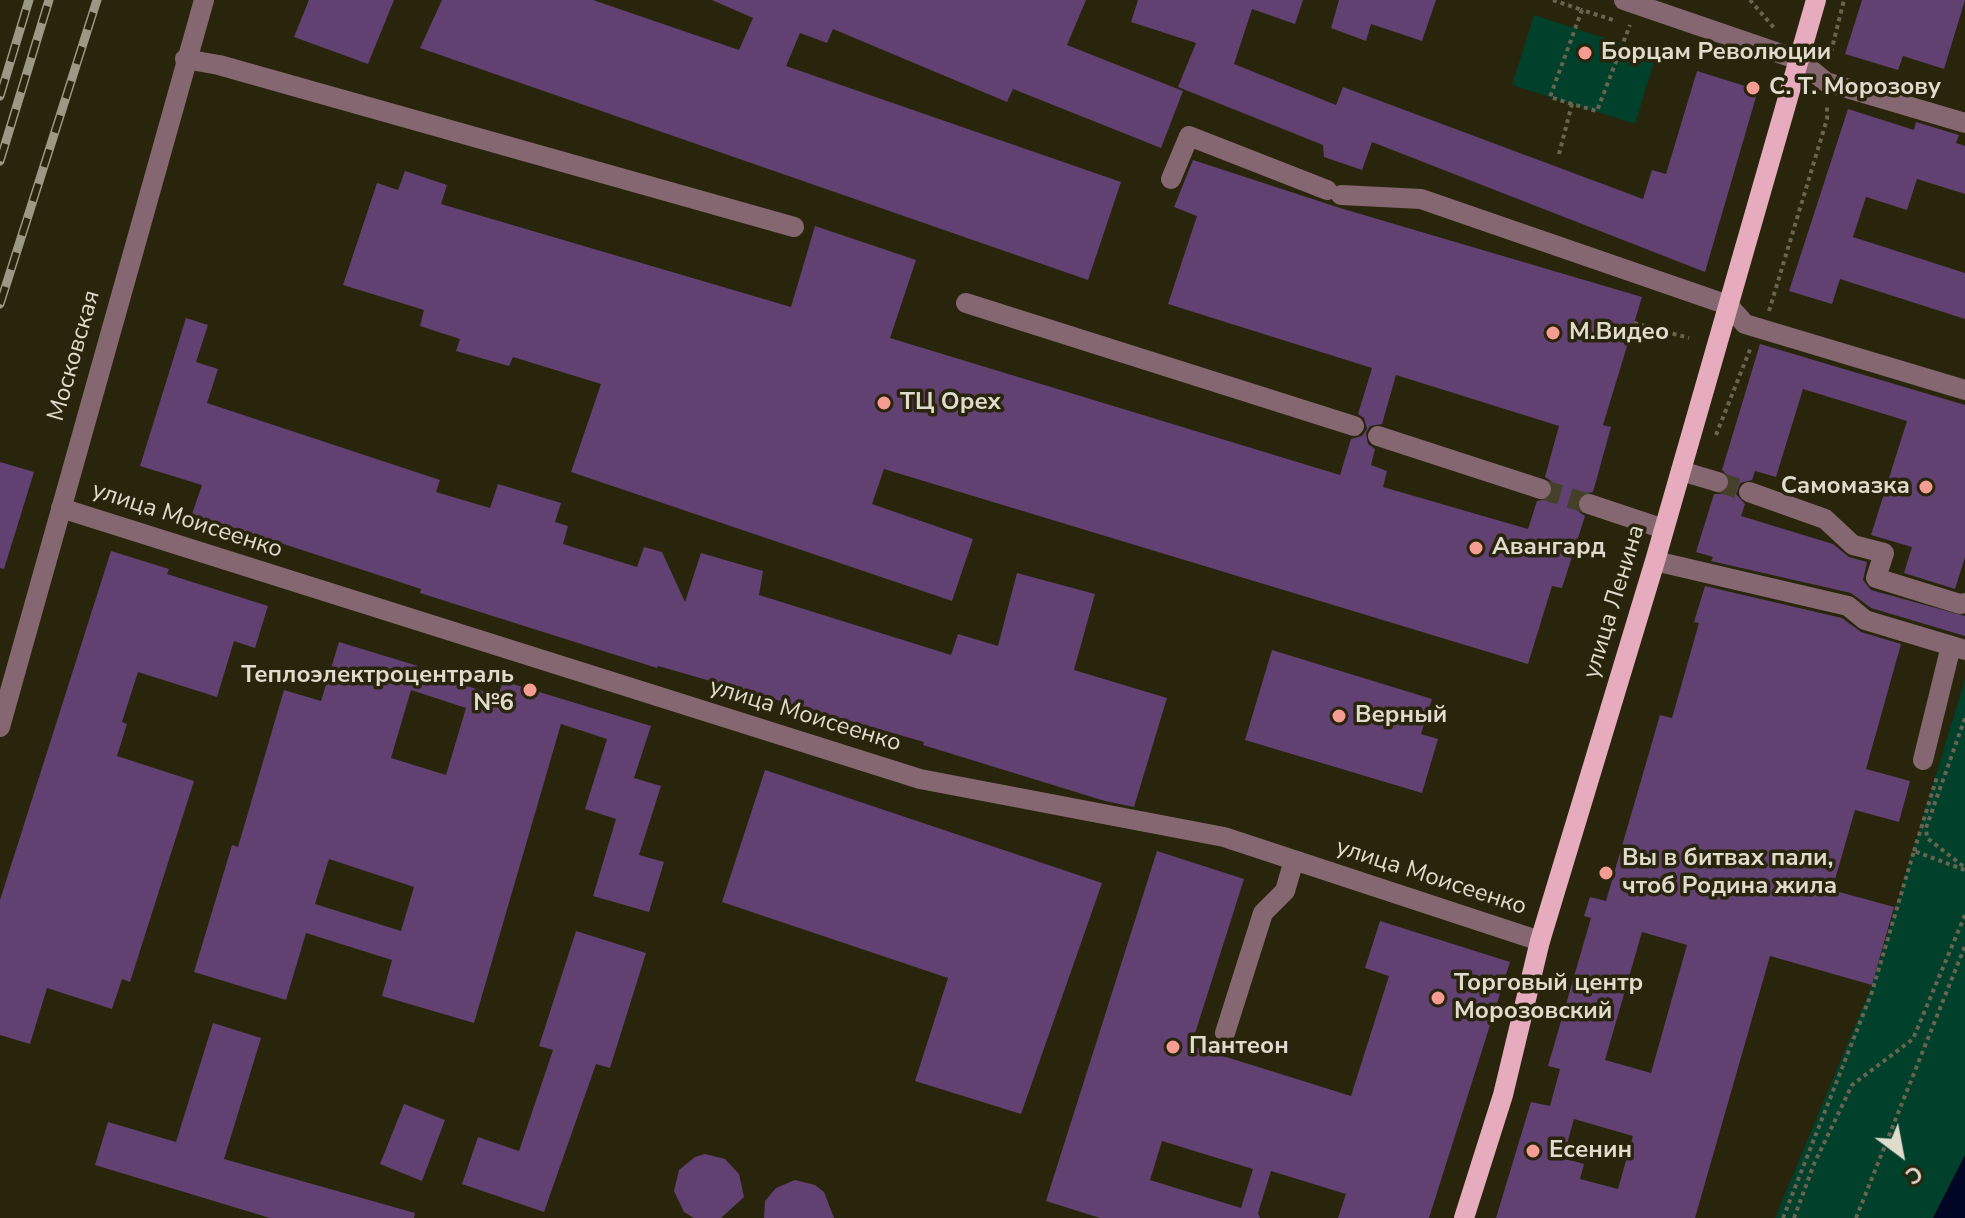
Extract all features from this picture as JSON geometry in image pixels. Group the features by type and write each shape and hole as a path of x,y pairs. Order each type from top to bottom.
{"main road":[{"name":"улица Ленина","path":"1464,1218 1503,1095 1540,941 1655,561 1816,0"}],"street":[{"name":"Московская","path":"0,727 204,0"},
{"path":"1624,0 1799,60 1826,82 1965,123"},
{"path":"185,59 219,65 794,227"},
{"path":"1171,179 1189,136 1334,192 1421,199 1728,305 1745,324 1965,390"},
{"path":"966,303 1354,426"},
{"path":"1378,436 1541,489"},
{"path":"1681,471 1718,482"},
{"path":"1749,492 1825,519 1853,545 1884,553 1876,578 1965,603"},
{"path":"1589,504 1664,529"},
{"name":"улица Моисеенко","path":"61,508 920,779 1224,837 1540,941"},
{"path":"1655,561 1848,606 1865,620 1958,648 1923,760"},
{"path":"1225,1033 1263,913 1285,891 1294,860"}],"path":[{"path":"1553,0 1616,21"},
{"path":"1750,0 1775,29"},
{"path":"1582,10 1550,97 1597,111 1628,25 1641,29"},
{"path":"1559,154 1572,104"},
{"path":"1634,323 1689,338"},
{"path":"1965,718 1926,828 1927,838 1965,868"},
{"path":"1783,1218 1872,992 1914,851 1965,868"},
{"path":"1794,1218 1814,1164 1852,1085 1913,1039 1965,915"},
{"path":"1856,1218 1965,946"}],"green space":[{"path":"1534,15 1656,55 1635,124 1512,85"},
{"path":"1965,679 1965,1155 1933,1218 1775,1218 1872,985"}],"water":[{"path":"1965,1155 1965,1218 1933,1218"}],"building":[{"path":"309,0 394,0 368,64 294,37"},
{"path":"442,0 593,0 739,50 753,18 712,0 1086,0 1067,45 1183,91 1161,148 1013,89 1007,102 833,29 827,43 800,33 786,66 1121,182 1088,280 420,48"},
{"path":"1138,0 1303,0 1295,24 1252,9 1234,64 1336,105 1343,87 1643,199 1652,170 1666,174 1697,71 1758,90 1705,272 1372,142 1362,170 1324,157 1323,145 1178,87 1196,43 1131,22"},
{"path":"1339,0 1436,0 1422,41 1371,24 1366,41 1331,28"},
{"path":"1862,0 1965,0 1944,69 1903,56 1898,70 1845,54"},
{"path":"1848,109 1914,130 1916,122 1959,135 1956,143 1965,146 1965,194 1917,179 1907,210 1866,197 1853,237 1965,273 1965,319 1840,279 1832,304 1789,291"},
{"name":"ТЦ Орех","path":"1193,160 1340,208 1642,297 1603,425 1611,427 1593,492 1581,494 1577,501 1579,512 1585,516 1562,588 1552,586 1528,664 884,469 872,504 973,539 952,601 571,472 601,384 513,357 509,366 456,351 460,339 420,326 424,310 343,285 377,183 398,190 405,171 447,185 441,204 791,307 815,226 916,260 890,338 1340,475 1351,439 1362,436 1367,429 1364,418 1358,414 1372,368 1168,304 1197,216 1174,207","holes":["1396,375 1559,426 1545,477 1551,481 1554,492 1549,499 1537,501 1528,529 1383,487 1387,471 1371,465 1375,449 1368,444 1366,433 1370,426 1382,424"]},
{"path":"186,318 208,325 196,362 218,369 207,403 440,480 436,492 490,508 498,484 561,503 555,522 568,526 563,544 637,567 644,547 662,552 685,602 701,553 763,571 759,595 951,655 958,634 998,646 1017,573 1095,594 1074,670 1167,698 1134,807 1105,801 923,745 924,742 657,668 420,593 421,589 192,514 202,485 140,466"},
{"name":"Самомазка","path":"1760,344 1965,405 1965,557 1955,589 1904,573 1912,547 1871,535 1907,421 1803,389 1776,477 1755,471 1752,480 1740,483 1736,494 1745,504 1741,516 1833,544 1849,557 1867,562 1863,580 1871,590 1965,616 1965,636 1871,608 1851,593 1711,561 1713,557 1696,552 1714,494 1722,494 1730,486 1730,478 1722,470"},
{"path":"0,462 34,472 4,569 0,568"},
{"path":"111,551 169,569 167,574 268,606 255,648 234,641 217,697 138,672 122,722 127,724 117,756 194,781 130,982 122,979 112,1009 47,988 30,1044 0,1035 0,900"},
{"path":"1705,586 1842,618 1861,632 1901,644 1866,769 1910,781 1899,822 1855,810 1832,890 1894,907 1872,985 1770,956 1695,1218 1496,1218 1531,1102 1550,1106 1560,1069 1548,1066 1591,918 1584,916 1590,897 1606,901 1660,715 1672,718 1699,623 1694,622","holes":["1642,932 1687,945 1651,1073 1605,1060","1574,1119 1633,1136 1618,1189 1580,1179 1584,1164 1563,1158"]},
{"path":"339,642 418,666 417,670 498,696 503,681 651,726 634,778 661,786 639,855 664,862 649,912 593,896 616,819 585,809 607,739 561,724 474,1023 382,996 392,960 306,933 286,1000 194,972 232,845 238,847 284,690 321,701","holes":["411,690 466,708 446,775 391,758","329,859 414,887 401,931 315,904"]},
{"name":"Верный","path":"1272,650 1432,699 1421,734 1438,739 1422,793 1245,740"},
{"path":"765,770 1102,883 1021,1114 915,1081 948,978 722,902"},
{"path":"1157,851 1244,879 1191,1046 1351,1096 1389,976 1365,968 1380,921 1510,962 1429,1218 1338,1218 1346,1194 1271,1171 1258,1213 1260,1218 1100,1218 1046,1201","holes":["1162,1141 1253,1169 1241,1208 1150,1180"]},
{"path":"576,931 646,953 610,1068 596,1064 544,1212 462,1184 478,1137 519,1151 553,1050 539,1046"},
{"path":"213,1023 261,1038 224,1159 415,1213 414,1218 270,1218 95,1165 108,1122 176,1142"},
{"path":"404,1104 445,1120 422,1181 380,1164"},
{"path":"705,1154 725,1159 739,1174 744,1197 721,1218 694,1218 684,1212 674,1191 679,1170 695,1157"},
{"path":"795,1180 815,1185 824,1192 834,1218 764,1218 765,1201 776,1188"}],"tunnel":[{"path":"1718,482 1749,492"},
{"path":"1541,489 1589,504"}],"railway":[{"path":"0,96 29,0"},
{"path":"0,161 49,0"},
{"path":"0,304 97,0"}],"place":[{"name":"Борцам Революции","path":"1585,53"},
{"name":"С. Т. Морозову","path":"1753,88"},
{"name":"М.Видео","path":"1553,333"},
{"name":"ТЦ Орех","path":"884,403"},
{"name":"Самомазка","path":"1926,487"},
{"name":"Авангард","path":"1476,548"},
{"name":"Теплоэлектроцентраль №6","path":"530,690"},
{"name":"Верный","path":"1339,716"},
{"name":"Вы в битвах пали, чтоб Родина жила","path":"1606,873"},
{"name":"Торговый центр Морозовский","path":"1438,998"},
{"name":"Пантеон","path":"1173,1047"},
{"name":"Есенин","path":"1533,1151"}]}
